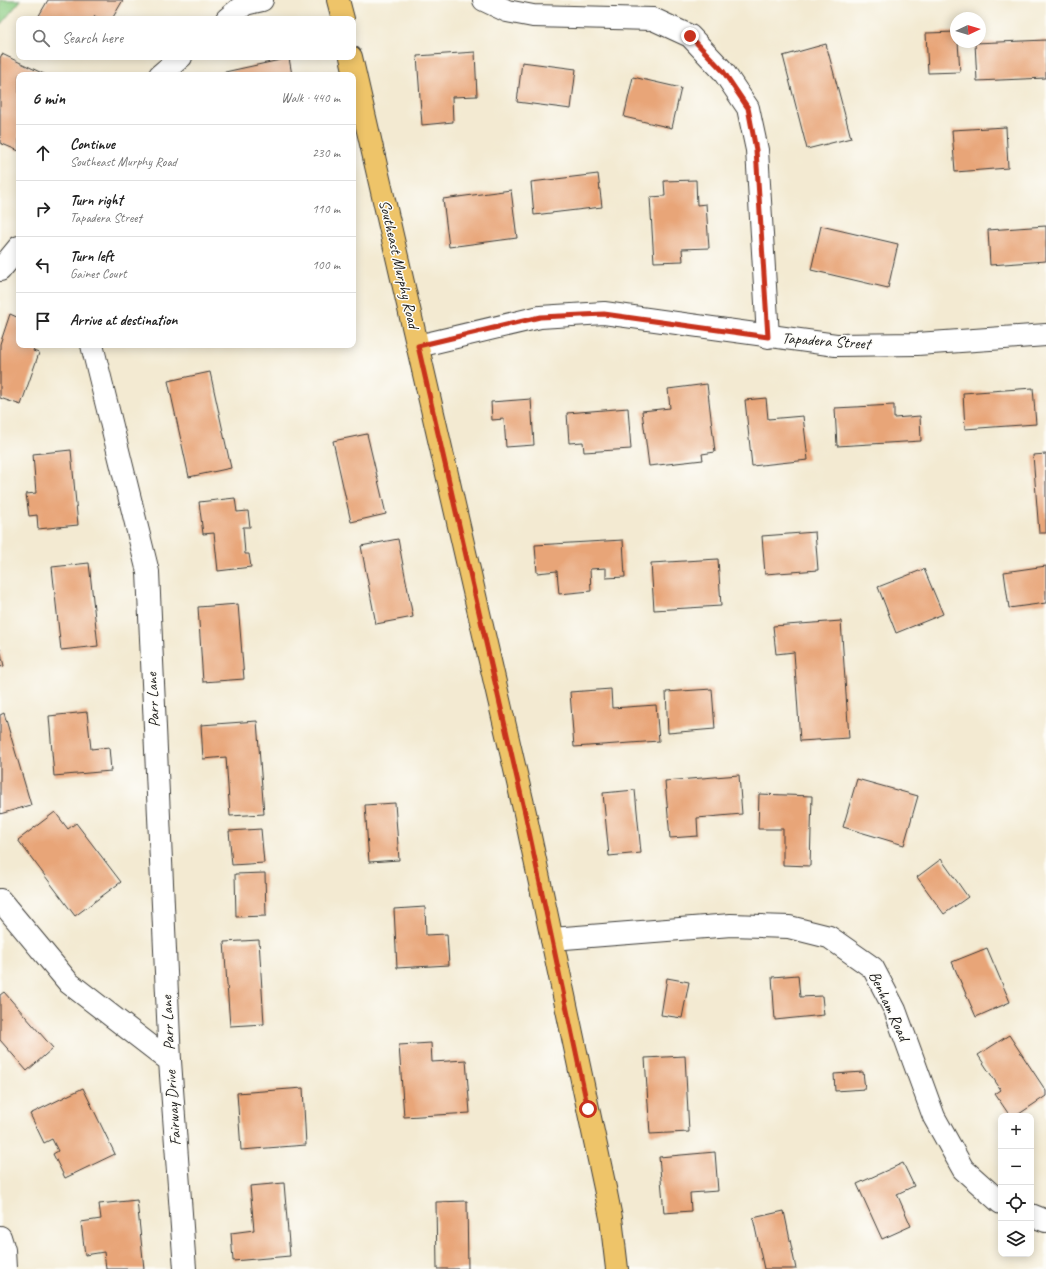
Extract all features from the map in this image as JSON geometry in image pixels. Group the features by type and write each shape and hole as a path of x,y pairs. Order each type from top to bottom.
{"main road":[{"path":"338,0 342,16"},
{"name":"Southeast Murphy Road","path":"353,60 355,72"},
{"name":"Southeast Murphy Road","path":"356,75 523,806 605,1188 611,1218 617,1269"}],"street":[{"path":"231,16 245,4 262,0"},
{"path":"484,0 507,11 533,16 653,19 690,36 723,71 748,108 756,150 768,337"},
{"path":"164,72 178,60"},
{"path":"0,270 16,250"},
{"name":"Tapadera Street","path":"418,346 540,317 604,314 836,345 917,344 1046,335"},
{"name":"Parr Lane","path":"93,348 148,572 170,1061"},
{"name":"Fairway Drive","path":"0,900 69,983 170,1061 185,1269"},
{"name":"Benham Road","path":"552,939 731,925 789,927 829,937 873,968 895,1010 934,1117 963,1169 998,1200"},
{"path":"1034,1216 1046,1221"},
{"path":"0,1237 4,1250 5,1269"}],"green space":[{"path":"0,0 21,0 0,25"}],"building":[{"path":"48,0 123,0 114,16 39,16"},
{"path":"950,32 950,48 958,48 960,72 928,73 926,33"},
{"path":"1046,40 1046,78 977,81 975,48 986,48 986,43"},
{"path":"826,44 851,138 807,149 783,56"},
{"path":"475,52 477,96 452,97 453,122 422,125 417,56"},
{"path":"2,54 40,72 16,72 16,150 0,143 0,58"},
{"path":"280,60 289,60 291,72 225,72"},
{"path":"522,62 576,69 571,109 517,102"},
{"path":"633,77 681,88 672,128 624,117"},
{"path":"1006,127 1008,168 955,172 952,130"},
{"path":"598,174 602,207 534,215 531,182"},
{"path":"696,180 697,205 706,204 709,248 682,249 683,261 654,262 650,197 665,196 664,181"},
{"path":"511,190 517,238 449,247 443,199"},
{"path":"821,226 898,244 888,288 811,270"},
{"path":"1046,226 1046,261 990,265 988,230"},
{"path":"10,314 16,317 16,348 34,348 33,351 39,353 21,405 0,398 0,344"},
{"path":"210,372 231,468 189,477 168,381"},
{"path":"707,384 715,452 702,454 703,460 649,466 642,411 670,408 668,389"},
{"path":"1033,388 1036,424 965,429 963,393"},
{"path":"766,398 768,419 803,416 808,460 752,466 745,400"},
{"path":"531,399 534,445 506,447 504,419 492,420 491,402"},
{"path":"894,405 894,418 920,416 921,441 837,446 835,408"},
{"path":"628,408 631,449 584,452 583,442 569,443 567,413"},
{"path":"367,434 386,514 351,522 333,441"},
{"path":"71,450 78,525 38,529 37,515 29,516 26,494 36,493 33,454"},
{"path":"1046,454 1046,533 1039,533 1033,455"},
{"path":"235,498 237,512 248,511 250,527 243,527 245,554 249,554 251,567 218,571 214,533 203,534 199,502"},
{"path":"815,532 818,570 765,574 762,536"},
{"path":"398,539 413,617 376,624 361,546"},
{"path":"623,540 625,577 606,578 606,568 590,569 591,591 559,594 557,571 537,573 535,545"},
{"path":"718,559 721,606 654,610 651,563"},
{"path":"89,563 98,646 61,650 52,567"},
{"path":"1046,566 1046,603 1009,608 1004,572"},
{"path":"924,569 943,614 896,633 878,587"},
{"path":"238,604 244,679 203,682 198,607"},
{"path":"841,621 849,738 800,741 794,652 776,654 773,626"},
{"path":"0,649 4,666 0,667"},
{"path":"611,689 612,708 656,705 659,741 574,747 570,692"},
{"path":"712,689 715,729 668,733 666,692"},
{"path":"87,712 91,749 109,747 111,771 54,776 49,716"},
{"path":"4,713 31,805 0,814 0,715"},
{"path":"257,721 264,814 230,816 226,757 203,759 201,725"},
{"path":"739,775 742,814 697,818 698,836 670,838 665,781"},
{"path":"857,779 918,796 904,845 843,827"},
{"path":"635,790 641,853 609,856 603,793"},
{"path":"759,794 812,796 810,866 783,865 783,829 758,829"},
{"path":"395,803 399,860 369,862 365,805"},
{"path":"55,812 68,829 76,823 121,882 75,916 18,840"},
{"path":"261,829 264,863 232,865 229,831"},
{"path":"941,859 968,897 944,914 917,877"},
{"path":"265,873 266,916 236,917 235,874"},
{"path":"425,907 426,935 447,934 449,965 397,968 394,909"},
{"path":"259,940 264,1024 230,1026 224,942"},
{"path":"987,948 1010,1002 976,1017 952,962"},
{"path":"798,975 800,997 822,996 824,1015 775,1020 772,977"},
{"path":"667,978 689,982 682,1018 661,1015"},
{"path":"4,992 53,1048 27,1071 0,1040 0,995"},
{"path":"1009,1035 1046,1091 1046,1096 1020,1113 1008,1113 995,1094 1001,1090 978,1055"},
{"path":"431,1043 432,1062 466,1060 470,1113 404,1117 399,1045"},
{"path":"685,1056 689,1132 650,1134 645,1058"},
{"path":"863,1072 865,1089 835,1091 834,1074"},
{"path":"83,1088 115,1154 65,1178 53,1154 58,1151 52,1139 44,1143 30,1114"},
{"path":"303,1088 306,1145 241,1150 237,1093"},
{"path":"715,1152 718,1191 690,1193 691,1211 664,1213 659,1157"},
{"path":"903,1163 914,1186 897,1194 911,1226 882,1239 857,1184"},
{"path":"284,1183 290,1256 233,1261 231,1233 254,1230 250,1186"},
{"path":"137,1200 144,1269 106,1269 104,1252 85,1255 81,1222 101,1219 99,1204"},
{"path":"467,1201 468,1269 437,1269 436,1202"},
{"path":"784,1211 796,1269 764,1269 753,1218"}],"route":[{"path":"588,1109 525,813 418,346 540,317 604,314 768,337 756,150 748,108 723,71 690,36"}]}
